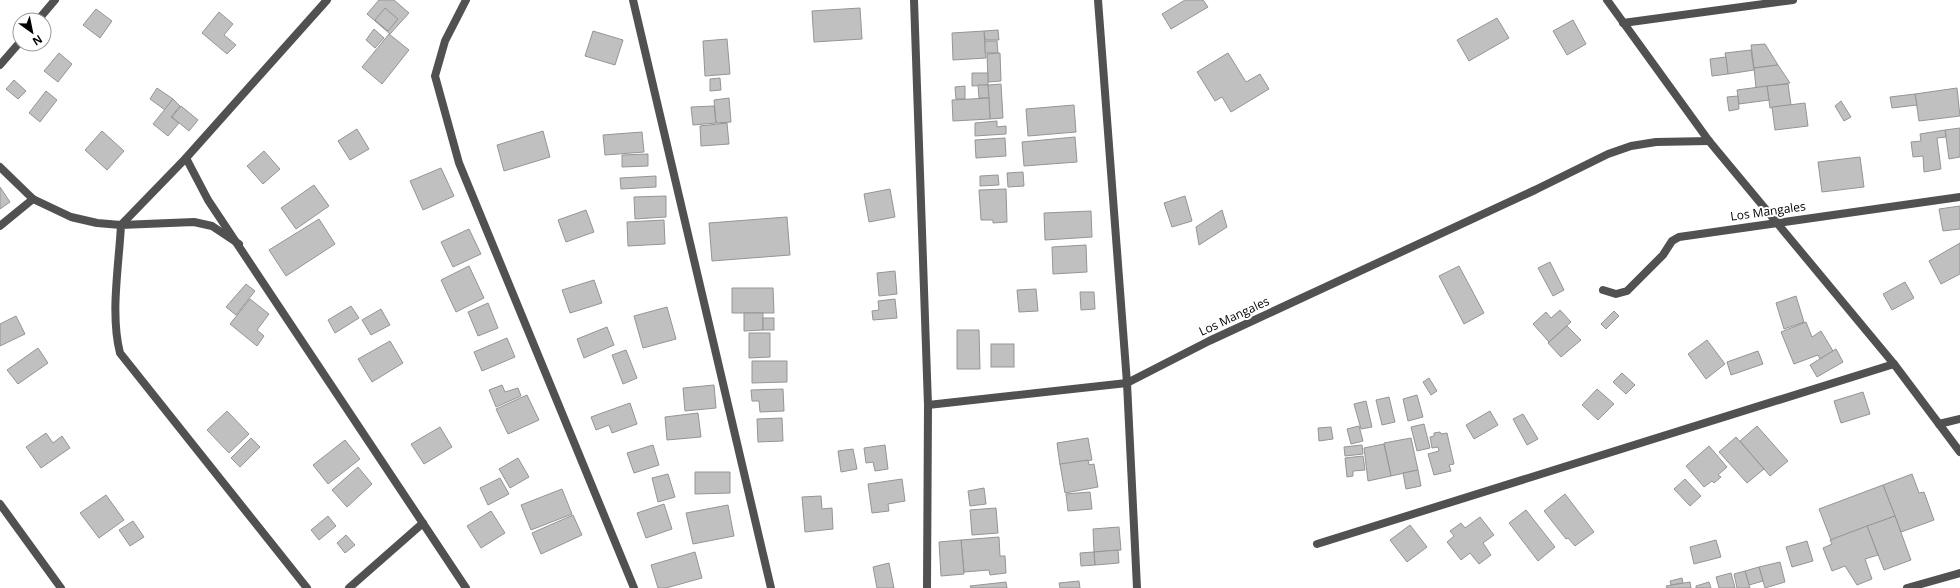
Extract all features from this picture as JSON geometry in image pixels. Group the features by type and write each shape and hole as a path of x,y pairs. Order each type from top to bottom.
{"street":[{"path":"45,12 55,0"},
{"path":"307,588 120,353 116,337 115,313 121,225 186,158 327,0"},
{"path":"466,0 445,41 435,76 459,164 634,588"},
{"path":"632,0 770,588"},
{"path":"914,0 928,405 927,588"},
{"path":"1098,0 1127,383 1137,588"},
{"path":"1607,0 1710,141 1894,364 1960,452"},
{"path":"1623,23 1793,0"},
{"path":"0,65 12,51"},
{"name":"Los Mangales","path":"928,405 1127,383 1216,337 1535,190 1608,154 1631,146 1656,142 1710,141"},
{"path":"186,158 208,200 239,244 466,588"},
{"path":"0,166 33,199 71,217 97,223 121,225 194,222 212,226 239,244"},
{"name":"Los Mangales","path":"1603,290 1616,294 1627,291 1664,255 1672,241 1679,237 1960,197"},
{"path":"0,226 33,199"},
{"path":"1318,544 1894,364"},
{"path":"1939,424 1960,419"},
{"path":"0,504 61,588"},
{"path":"349,588 423,523"},
{"path":"1907,588 1960,573"}],"building":[{"path":"379,0 394,0 409,13 390,34 367,14"},
{"path":"1185,0 1203,0 1208,7 1171,29 1162,14"},
{"path":"385,8 398,19 388,31 375,20"},
{"path":"860,8 862,39 814,42 812,11"},
{"path":"96,9 112,21 100,38 83,25"},
{"path":"219,12 233,24 224,35 236,45 227,54 202,33"},
{"path":"1497,18 1509,38 1469,61 1457,40"},
{"path":"1573,20 1586,44 1567,55 1553,31"},
{"path":"374,29 384,38 375,48 366,40"},
{"path":"998,30 999,40 985,40 984,31"},
{"path":"593,31 623,40 615,65 585,56"},
{"path":"984,31 986,58 953,60 952,33"},
{"path":"389,34 409,50 382,84 362,67"},
{"path":"727,39 730,74 705,76 703,41"},
{"path":"985,41 997,41 998,53 985,53"},
{"path":"1765,44 1778,65 1754,68 1751,45"},
{"path":"1751,50 1754,70 1728,74 1725,53"},
{"path":"59,53 72,64 58,82 44,71"},
{"path":"1000,53 1001,81 988,82 987,54"},
{"path":"1228,53 1246,82 1260,74 1269,89 1231,112 1222,97 1215,101 1197,72"},
{"path":"1726,57 1728,74 1712,76 1710,59"},
{"path":"1778,65 1790,83 1756,88 1754,68"},
{"path":"972,73 988,73 988,85 972,86"},
{"path":"720,78 721,90 710,91 710,79"},
{"path":"14,80 26,91 18,99 6,89"},
{"path":"1001,84 1003,118 990,119 988,85"},
{"path":"1788,84 1791,105 1770,108 1767,86"},
{"path":"978,85 988,85 989,98 979,98"},
{"path":"965,86 965,99 956,99 955,87"},
{"path":"1767,86 1769,100 1739,104 1737,90"},
{"path":"157,88 173,99 165,110 150,99"},
{"path":"1957,88 1960,116 1919,121 1915,94"},
{"path":"46,91 57,100 40,122 29,113"},
{"path":"1915,94 1917,105 1892,108 1890,97"},
{"path":"1738,96 1739,109 1729,111 1727,97"},
{"path":"729,98 731,122 716,123 714,100"},
{"path":"989,98 990,119 953,121 952,100"},
{"path":"173,99 180,106 171,117 179,123 168,136 153,124"},
{"path":"1841,101 1851,117 1844,121 1835,106"},
{"path":"1805,103 1808,126 1775,130 1772,107"},
{"path":"1074,105 1076,132 1028,136 1026,109"},
{"path":"181,106 198,120 189,131 172,117"},
{"path":"714,106 716,123 693,125 691,107"},
{"path":"997,121 997,127 1006,126 1006,134 975,136 975,123"},
{"path":"727,123 729,144 701,146 700,126"},
{"path":"1960,128 1960,157 1949,159 1945,130"},
{"path":"357,129 369,149 350,160 338,141"},
{"path":"1945,130 1946,137 1937,138 1941,169 1924,172 1923,156 1913,157 1911,142 1921,141 1920,134"},
{"path":"102,131 124,151 107,170 85,150"},
{"path":"543,131 550,157 504,171 497,145"},
{"path":"642,132 644,152 605,155 603,135"},
{"path":"1075,137 1077,162 1024,166 1022,142"},
{"path":"1005,138 1006,156 976,158 975,140"},
{"path":"264,151 280,169 263,184 247,166"},
{"path":"648,154 648,166 622,167 622,155"},
{"path":"1860,157 1864,187 1822,192 1818,162"},
{"path":"441,168 454,196 423,210 410,181"},
{"path":"1023,172 1024,186 1008,187 1007,173"},
{"path":"998,175 999,185 980,186 980,176"},
{"path":"656,176 656,187 621,189 620,178"},
{"path":"314,185 329,206 296,229 281,208"},
{"path":"0,187 10,202 0,209"},
{"path":"890,189 895,217 869,222 864,194"},
{"path":"1006,189 1007,222 993,223 993,220 981,220 979,190"},
{"path":"666,196 666,217 635,219 634,197"},
{"path":"1185,196 1192,221 1172,227 1164,203"},
{"path":"1960,206 1960,229 1943,231 1939,209"},
{"path":"586,210 594,232 566,242 558,220"},
{"path":"1222,210 1227,227 1199,245 1196,227"},
{"path":"1091,211 1092,237 1045,240 1044,213"},
{"path":"787,217 790,255 712,261 709,223"},
{"path":"319,219 335,244 286,276 269,250"},
{"path":"664,220 665,244 628,246 627,222"},
{"path":"469,229 481,254 453,267 441,242"},
{"path":"1960,243 1960,274 1941,284 1929,261"},
{"path":"1086,245 1087,272 1053,274 1052,247"},
{"path":"1550,262 1564,290 1553,296 1538,268"},
{"path":"469,266 484,298 456,312 441,280"},
{"path":"1459,266 1484,313 1464,324 1439,276"},
{"path":"895,271 897,294 879,296 877,273"},
{"path":"594,280 602,303 570,313 562,290"},
{"path":"1905,282 1914,298 1892,310 1883,294"},
{"path":"246,284 255,291 236,315 226,307"},
{"path":"732,288 773,288 774,313 732,313"},
{"path":"1036,289 1038,311 1019,312 1017,290"},
{"path":"1080,292 1094,292 1095,309 1081,310"},
{"path":"1796,296 1804,322 1784,329 1776,303"},
{"path":"250,299 269,314 257,330 264,336 257,346 230,324"},
{"path":"895,299 897,318 873,320 872,311 879,310 878,301"},
{"path":"488,303 498,328 478,336 468,312"},
{"path":"351,306 359,318 335,333 328,320"},
{"path":"667,307 676,339 643,348 634,316"},
{"path":"381,309 390,325 371,335 362,320"},
{"path":"1560,310 1571,322 1549,342 1533,324 1546,312 1551,318"},
{"path":"1614,311 1619,316 1606,329 1601,324"},
{"path":"744,313 763,313 763,330 744,331"},
{"path":"16,316 25,334 0,346 0,324"},
{"path":"763,318 774,318 774,330 763,330"},
{"path":"1806,322 1812,337 1821,331 1833,351 1820,359 1818,355 1794,364 1781,332"},
{"path":"1567,326 1581,340 1561,357 1548,343"},
{"path":"607,327 614,345 584,358 577,339"},
{"path":"957,330 979,330 980,369 957,369"},
{"path":"749,333 770,333 770,357 749,358"},
{"path":"507,338 515,357 482,371 474,352"},
{"path":"1707,340 1725,364 1706,379 1688,354"},
{"path":"390,341 403,363 372,382 358,359"},
{"path":"991,344 1014,344 1014,367 991,367"},
{"path":"38,348 48,363 18,384 7,370"},
{"path":"1836,349 1843,362 1817,377 1810,365"},
{"path":"626,350 637,378 623,384 612,355"},
{"path":"1758,351 1763,364 1731,375 1727,362"},
{"path":"752,361 787,361 787,382 752,383"},
{"path":"1622,373 1635,385 1626,394 1613,382"},
{"path":"1429,378 1437,391 1431,395 1423,382"},
{"path":"502,385 505,392 518,388 521,396 496,407 489,390"},
{"path":"714,385 716,408 685,411 683,388"},
{"path":"783,389 784,411 760,412 759,401 752,401 751,390"},
{"path":"1597,389 1614,404 1598,420 1582,405"},
{"path":"1863,392 1870,414 1841,423 1834,401"},
{"path":"527,395 539,420 508,434 496,409"},
{"path":"1417,395 1423,417 1408,421 1403,399"},
{"path":"1389,397 1395,422 1382,425 1376,400"},
{"path":"1366,401 1372,427 1361,429 1354,404"},
{"path":"630,403 637,424 612,433 609,425 596,430 591,417"},
{"path":"227,411 249,434 229,453 207,430"},
{"path":"1490,411 1498,425 1474,439 1466,425"},
{"path":"698,413 701,437 667,440 665,417"},
{"path":"1523,414 1538,439 1527,445 1513,419"},
{"path":"782,418 783,441 758,442 757,419"},
{"path":"1424,424 1430,448 1417,451 1411,427"},
{"path":"1359,426 1363,441 1351,444 1347,429"},
{"path":"1757,426 1788,461 1770,476 1740,441"},
{"path":"440,427 452,447 424,464 411,444"},
{"path":"1331,427 1333,439 1319,441 1318,428"},
{"path":"1440,432 1441,434 1447,433 1454,464 1449,465 1451,471 1434,475 1428,454 1439,451 1438,447 1432,448 1430,437 1434,436 1434,433"},
{"path":"46,433 53,443 62,436 70,448 41,468 26,447"},
{"path":"1736,437 1764,469 1747,483 1719,452"},
{"path":"251,438 260,447 240,467 231,458"},
{"path":"1088,438 1092,460 1060,465 1057,443"},
{"path":"1411,438 1418,470 1391,476 1384,443"},
{"path":"345,440 360,459 328,484 313,465"},
{"path":"1384,444 1391,476 1368,481 1364,448"},
{"path":"653,445 659,465 634,473 627,453"},
{"path":"885,445 888,469 875,471 873,462 866,463 864,448"},
{"path":"1362,445 1363,454 1345,456 1344,447"},
{"path":"1709,446 1727,467 1718,475 1721,477 1714,483 1712,481 1704,487 1686,466"},
{"path":"853,449 857,469 841,472 838,451"},
{"path":"1363,456 1365,470 1353,471 1353,476 1347,477 1345,458"},
{"path":"518,458 529,477 510,488 499,469"},
{"path":"1088,460 1089,465 1094,464 1098,487 1065,493 1060,464"},
{"path":"358,467 372,484 347,507 332,490"},
{"path":"1418,470 1421,486 1406,489 1403,473"},
{"path":"695,472 730,472 730,493 695,494"},
{"path":"668,474 675,497 658,502 652,478"},
{"path":"1912,474 1919,493 1924,492 1934,520 1901,532 1883,485"},
{"path":"500,478 509,494 488,505 480,488"},
{"path":"902,479 905,501 888,504 889,511 872,513 868,484"},
{"path":"1685,479 1701,496 1690,506 1674,489"},
{"path":"1883,485 1895,516 1831,540 1819,509"},
{"path":"984,488 986,504 970,506 968,491"},
{"path":"562,489 572,514 531,530 521,505"},
{"path":"1090,492 1092,509 1068,511 1066,494"},
{"path":"1565,494 1594,532 1575,546 1568,538 1566,539 1544,511"},
{"path":"106,495 124,520 99,538 80,513"},
{"path":"821,496 822,509 832,508 833,529 805,532 802,497"},
{"path":"664,504 672,529 646,538 637,513"},
{"path":"728,505 734,536 693,544 686,513"},
{"path":"996,508 998,533 972,535 970,510"},
{"path":"1526,510 1555,547 1538,561 1509,523"},
{"path":"491,511 505,533 481,548 467,526"},
{"path":"573,515 582,535 541,554 532,533"},
{"path":"328,516 336,526 319,540 311,530"},
{"path":"1895,516 1911,560 1884,570 1867,526"},
{"path":"1480,517 1494,535 1483,543 1491,555 1479,564 1470,553 1461,560 1447,542 1454,536 1450,531 1461,523 1465,528"},
{"path":"133,521 144,537 130,546 119,530"},
{"path":"1410,525 1427,547 1407,562 1390,540"},
{"path":"1867,526 1878,555 1865,559 1872,579 1857,585 1845,566 1832,571 1823,548 1832,544 1830,540"},
{"path":"1119,527 1121,550 1094,552 1093,529"},
{"path":"346,535 355,545 345,553 337,543"},
{"path":"999,537 1000,556 1005,556 1006,573 990,575 989,570 964,572 961,540"},
{"path":"961,540 964,574 941,576 939,542"},
{"path":"1716,540 1721,557 1694,564 1690,547"},
{"path":"1807,541 1813,561 1792,567 1786,547"},
{"path":"1118,550 1119,563 1095,565 1094,552"},
{"path":"695,552 702,578 666,588 658,588 651,565"},
{"path":"1094,552 1095,565 1081,566 1080,553"},
{"path":"1780,562 1785,582 1765,588 1759,567"},
{"path":"889,563 894,588 877,588 873,567"},
{"path":"1759,567 1763,581 1749,585 1745,571"},
{"path":"1745,571 1750,588 1737,588 1734,574"},
{"path":"1731,573 1735,588 1719,588 1716,577"},
{"path":"1682,578 1683,583 1671,585 1670,581"},
{"path":"1079,581 1080,588 1060,588 1059,583"},
{"path":"1006,582 1007,588 971,588 970,586"},
{"path":"1690,582 1691,588 1667,588 1666,586"},
{"path":"1709,582 1711,588 1696,588 1696,586"}]}
